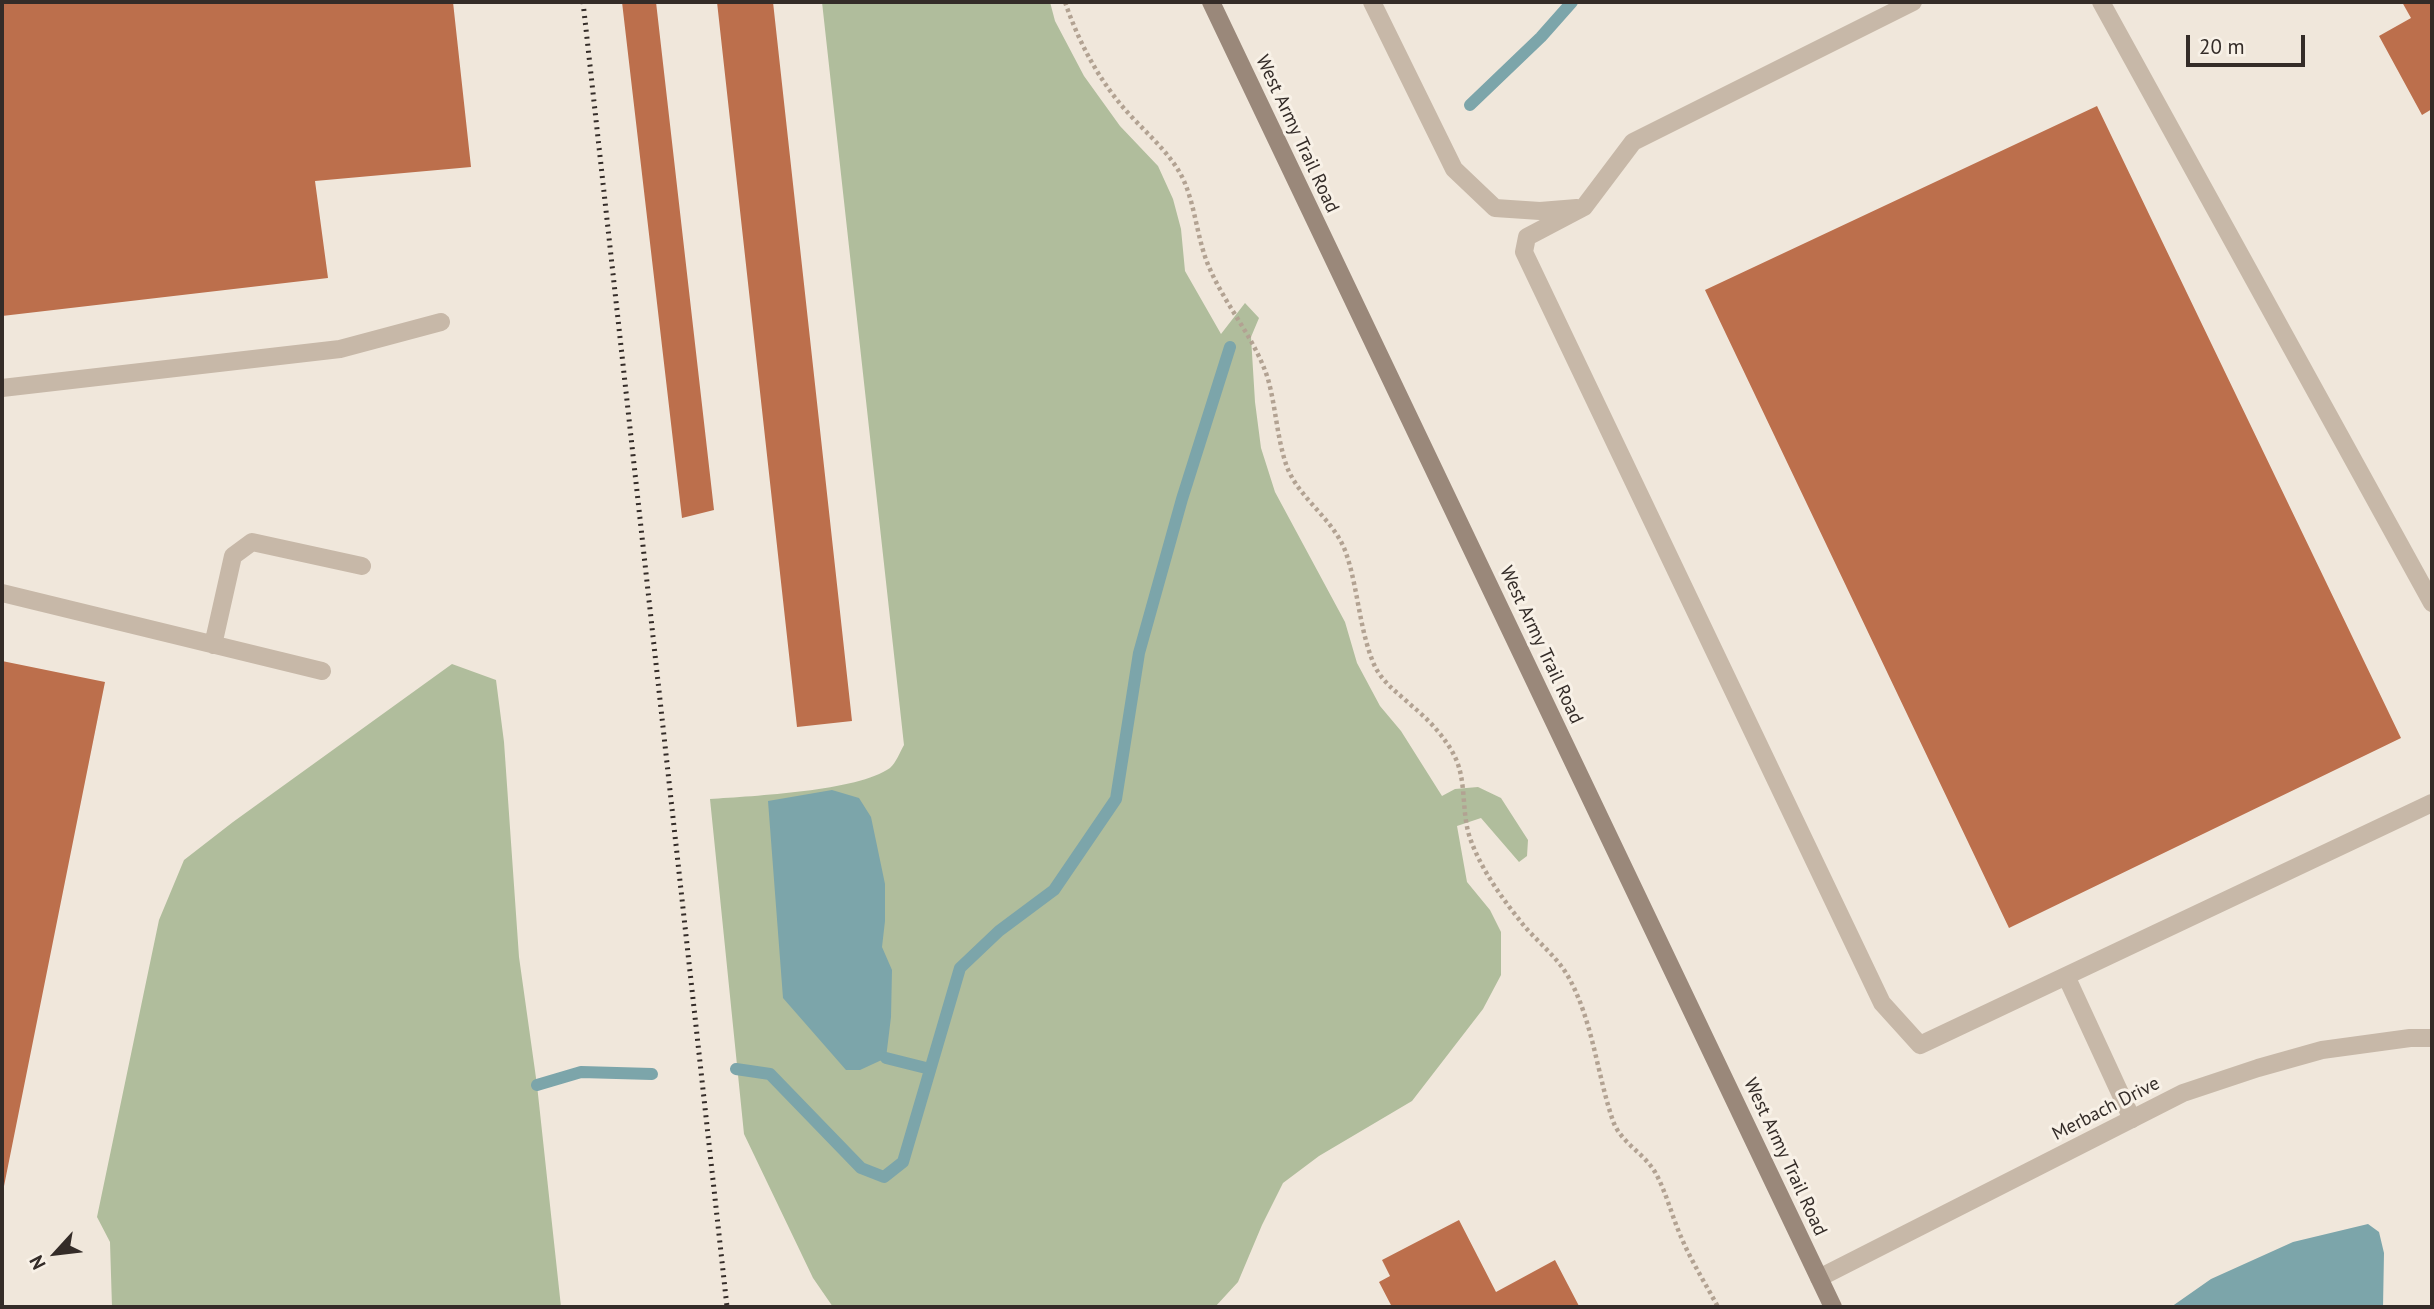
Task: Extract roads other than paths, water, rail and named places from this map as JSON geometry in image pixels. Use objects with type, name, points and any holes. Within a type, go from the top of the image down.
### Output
[{"type":"main road","name":"West Army Trail Road","points":[[1211,2],[1833,1307]]},
{"type":"street","points":[[1372,2],[1454,169],[1462,177],[1495,208],[1540,211],[1584,207]]},
{"type":"street","points":[[1913,2],[1633,142],[1584,207],[1527,237],[1524,253],[1882,1003],[1920,1045],[2067,978],[2432,803]]},
{"type":"street","points":[[2101,2],[2432,603]]},
{"type":"street","points":[[2,388],[340,349],[441,322]]},
{"type":"street","points":[[213,645],[233,556],[252,542],[362,566]]},
{"type":"street","points":[[2,593],[322,671]]},
{"type":"street","points":[[2067,978],[2132,1119]]},
{"type":"street","name":"Merbach Drive","points":[[1819,1278],[2183,1093],[2322,1050],[2410,1038],[2432,1038]]},
{"type":"water","points":[[832,790],[859,798],[871,817],[885,884],[882,947],[892,970],[891,1017],[886,1058],[860,1070],[846,1070],[783,998],[768,801]]},
{"type":"water","points":[[2368,1224],[2379,1232],[2384,1253],[2383,1307],[2171,1307],[2211,1279],[2293,1242]]},
{"type":"waterway","points":[[1470,105],[1541,37],[1572,2]]},
{"type":"waterway","points":[[736,1069],[770,1074],[861,1168],[884,1177],[903,1162],[960,968],[999,931],[1054,890],[1116,799],[1139,653],[1182,499],[1230,347]]},
{"type":"waterway","points":[[886,1058],[930,1069]]},
{"type":"waterway","points":[[537,1085],[581,1072],[652,1074]]},
{"type":"railway","points":[[583,2],[727,1307]]}]
